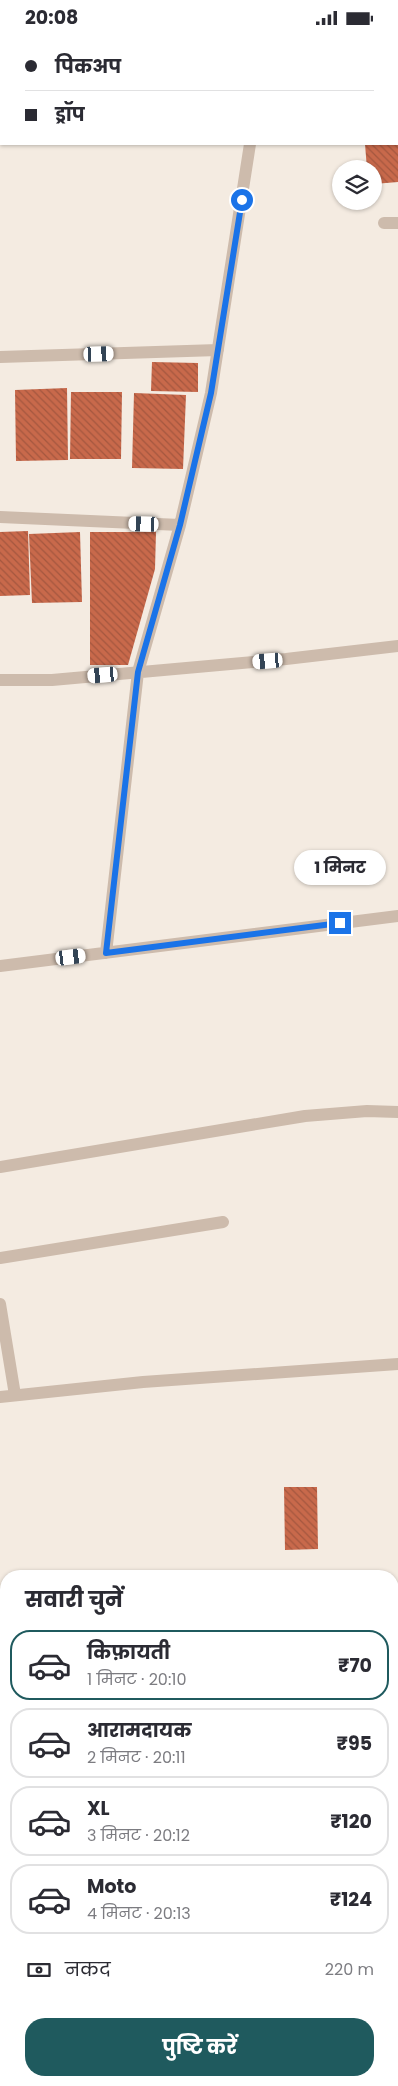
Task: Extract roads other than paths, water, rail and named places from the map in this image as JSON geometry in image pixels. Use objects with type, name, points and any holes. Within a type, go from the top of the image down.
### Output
[{"type":"street","points":[[106,953],[138,672],[180,525],[211,393],[250,145]]},
{"type":"street","points":[[384,223],[398,223]]},
{"type":"street","points":[[0,357],[218,350]]},
{"type":"street","points":[[0,517],[180,525]]},
{"type":"street","points":[[0,680],[52,680],[286,659],[398,646]]},
{"type":"street","points":[[0,966],[398,916]]},
{"type":"street","points":[[0,1167],[305,1117],[367,1111],[398,1112]]},
{"type":"street","points":[[0,1258],[222,1222]]},
{"type":"street","points":[[0,1304],[15,1395]]},
{"type":"street","points":[[0,1397],[144,1381],[398,1364]]}]
